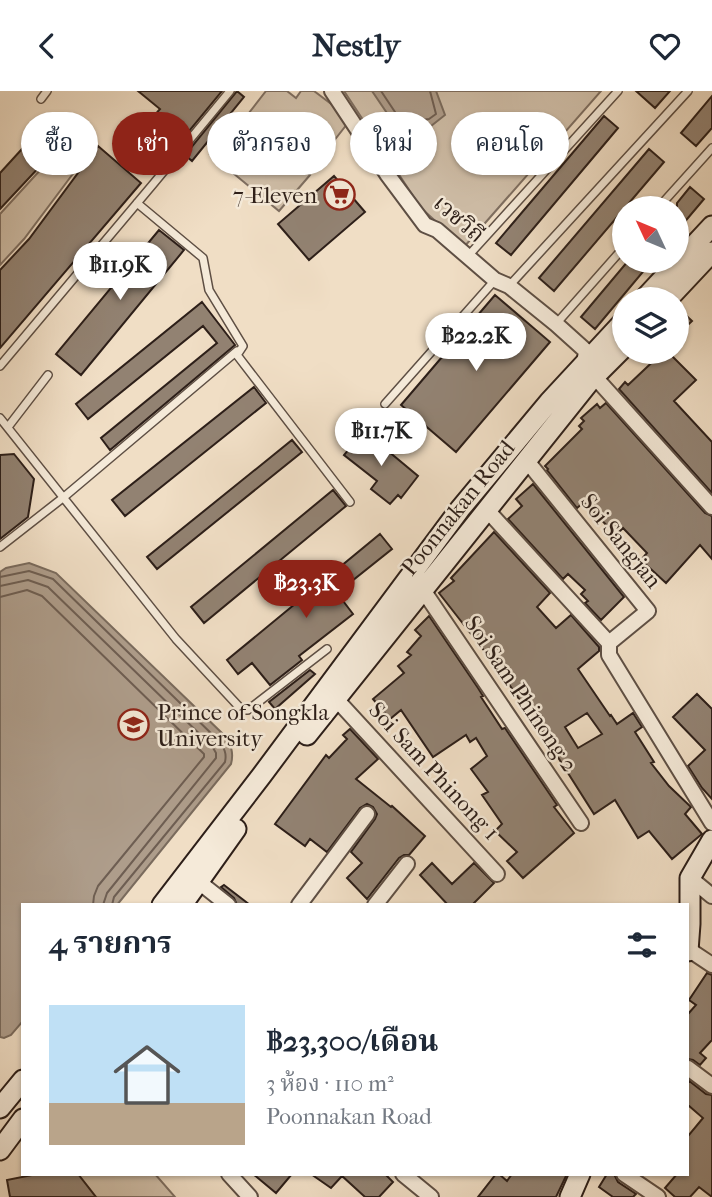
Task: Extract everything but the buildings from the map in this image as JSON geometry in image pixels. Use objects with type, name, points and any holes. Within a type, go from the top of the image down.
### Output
[{"type":"street","name":"เวชวิถี","points":[[332,91],[387,174],[425,225],[437,230],[556,324],[586,351],[589,370]]},
{"type":"street","points":[[655,287],[712,226]]},
{"type":"street","points":[[679,287],[712,252]]},
{"type":"street","name":"Poonnakan Road","points":[[183,903],[265,788],[527,461],[612,338]]},
{"type":"street","name":"Poonnakan Road","points":[[589,370],[598,373],[612,359]]},
{"type":"street","points":[[589,370],[712,507]]},
{"type":"street","name":"Poonnakan Road","points":[[164,903],[460,509],[549,402],[589,370]]},
{"type":"street","name":"Soi Sangjan","points":[[527,461],[649,611],[609,643]]},
{"type":"street","points":[[487,510],[609,643],[609,655],[712,823]]},
{"type":"street","name":"Soi Sam Phinong 2","points":[[423,590],[581,823]]},
{"type":"street","name":"Soi Sam Phinong 1","points":[[336,699],[498,874]]},
{"type":"street","points":[[300,903],[367,814]]},
{"type":"street","points":[[689,936],[690,879],[712,840]]},
{"type":"street","points":[[377,903],[407,864]]},
{"type":"street","points":[[690,879],[712,896]]},
{"type":"street","points":[[199,882],[225,903]]},
{"type":"street","points":[[689,951],[712,965]]},
{"type":"street","points":[[689,1069],[712,1086]]},
{"type":"street","points":[[0,1108],[21,1082]]},
{"type":"street","points":[[0,1150],[21,1122]]},
{"type":"street","points":[[231,1176],[250,1197]]},
{"type":"street","points":[[405,1176],[431,1197]]},
{"type":"street","points":[[570,1197],[579,1176]]},
{"type":"street","points":[[627,1176],[658,1197]]},
{"type":"lane","points":[[41,99],[47,91]]},
{"type":"lane","points":[[0,366],[230,91]]},
{"type":"lane","points":[[468,256],[618,91]]},
{"type":"lane","points":[[385,404],[688,91]]},
{"type":"lane","points":[[670,196],[712,148]]},
{"type":"lane","points":[[137,203],[203,258],[209,291],[243,346]]},
{"type":"lane","points":[[556,324],[612,261]]},
{"type":"lane","points":[[0,547],[243,346]]},
{"type":"lane","points":[[243,346],[237,355],[350,502]]},
{"type":"lane","points":[[8,427],[48,375]]},
{"type":"lane","points":[[0,418],[176,639],[242,710],[248,710],[327,649]]},
{"type":"shaded area","points":[[266,91],[287,91],[296,98],[301,91],[314,91],[350,120],[336,138],[336,112],[250,112]]},
{"type":"shaded area","points":[[344,91],[601,91],[569,127],[569,112],[451,112],[451,175],[527,175],[464,247],[421,208],[399,175],[437,175],[437,112],[358,112]]},
{"type":"shaded area","points":[[36,175],[72,175],[24,239],[0,265],[0,214]]},
{"type":"shaded area","points":[[235,175],[310,175],[279,211]]},
{"type":"shaded area","points":[[67,1176],[157,1176],[175,1197],[83,1197]]},
{"type":"water","points":[[372,91],[436,91],[445,115],[437,121],[437,112],[386,112]]},
{"type":"water","points":[[29,563],[56,573],[225,736],[232,756],[231,764],[119,903],[21,903],[21,1023],[11,1035],[4,1038],[0,1037],[0,572]]},
{"type":"place","name":"7-Eleven","points":[[340,195]]},
{"type":"place","name":"Prince of Songkla University","points":[[134,725]]}]
